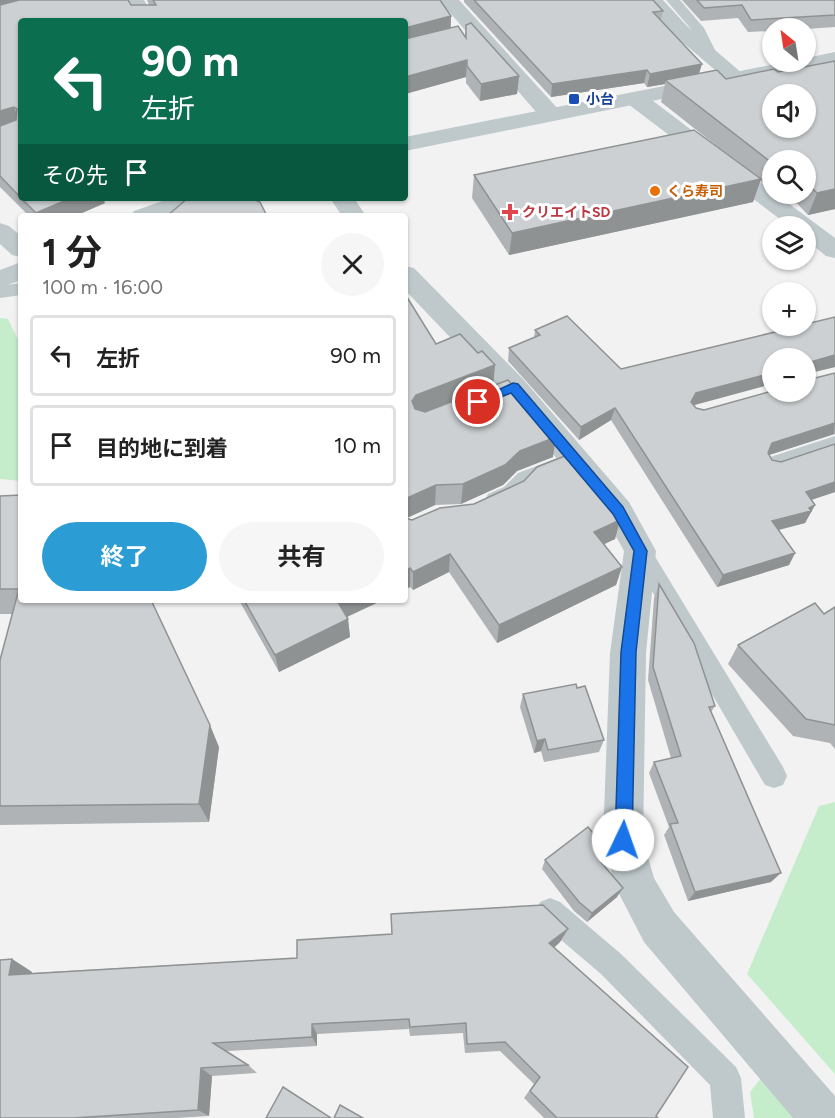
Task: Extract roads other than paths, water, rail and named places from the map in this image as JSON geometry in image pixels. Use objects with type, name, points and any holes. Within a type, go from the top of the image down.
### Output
[{"type":"street","points":[[134,0],[145,18]]},
{"type":"street","points":[[449,0],[471,34],[551,115]]},
{"type":"street","points":[[652,0],[680,30],[736,78]]},
{"type":"street","points":[[408,143],[835,58]]},
{"type":"street","points":[[636,99],[790,216]]},
{"type":"street","points":[[152,213],[186,201]]},
{"type":"street","points":[[0,231],[18,246]]},
{"type":"street","points":[[816,235],[835,250]]},
{"type":"street","points":[[0,280],[18,271]]},
{"type":"street","points":[[408,278],[504,391],[574,459],[618,510],[640,551],[628,652],[623,840],[636,886],[659,927],[824,1118]]},
{"type":"lane","points":[[673,0],[697,28],[711,56]]},
{"type":"lane","points":[[0,292],[18,289]]},
{"type":"lane","points":[[774,464],[835,444]]},
{"type":"lane","points":[[474,510],[512,493],[525,479],[574,459]]},
{"type":"lane","points":[[640,551],[774,776]]},
{"type":"lane","points":[[550,912],[611,964],[725,1078],[729,1118]]},
{"type":"place","name":"小台","points":[[574,99]]},
{"type":"place","name":"くら寿司","points":[[655,191]]},
{"type":"place","name":"クリエイトSD","points":[[510,212]]}]
